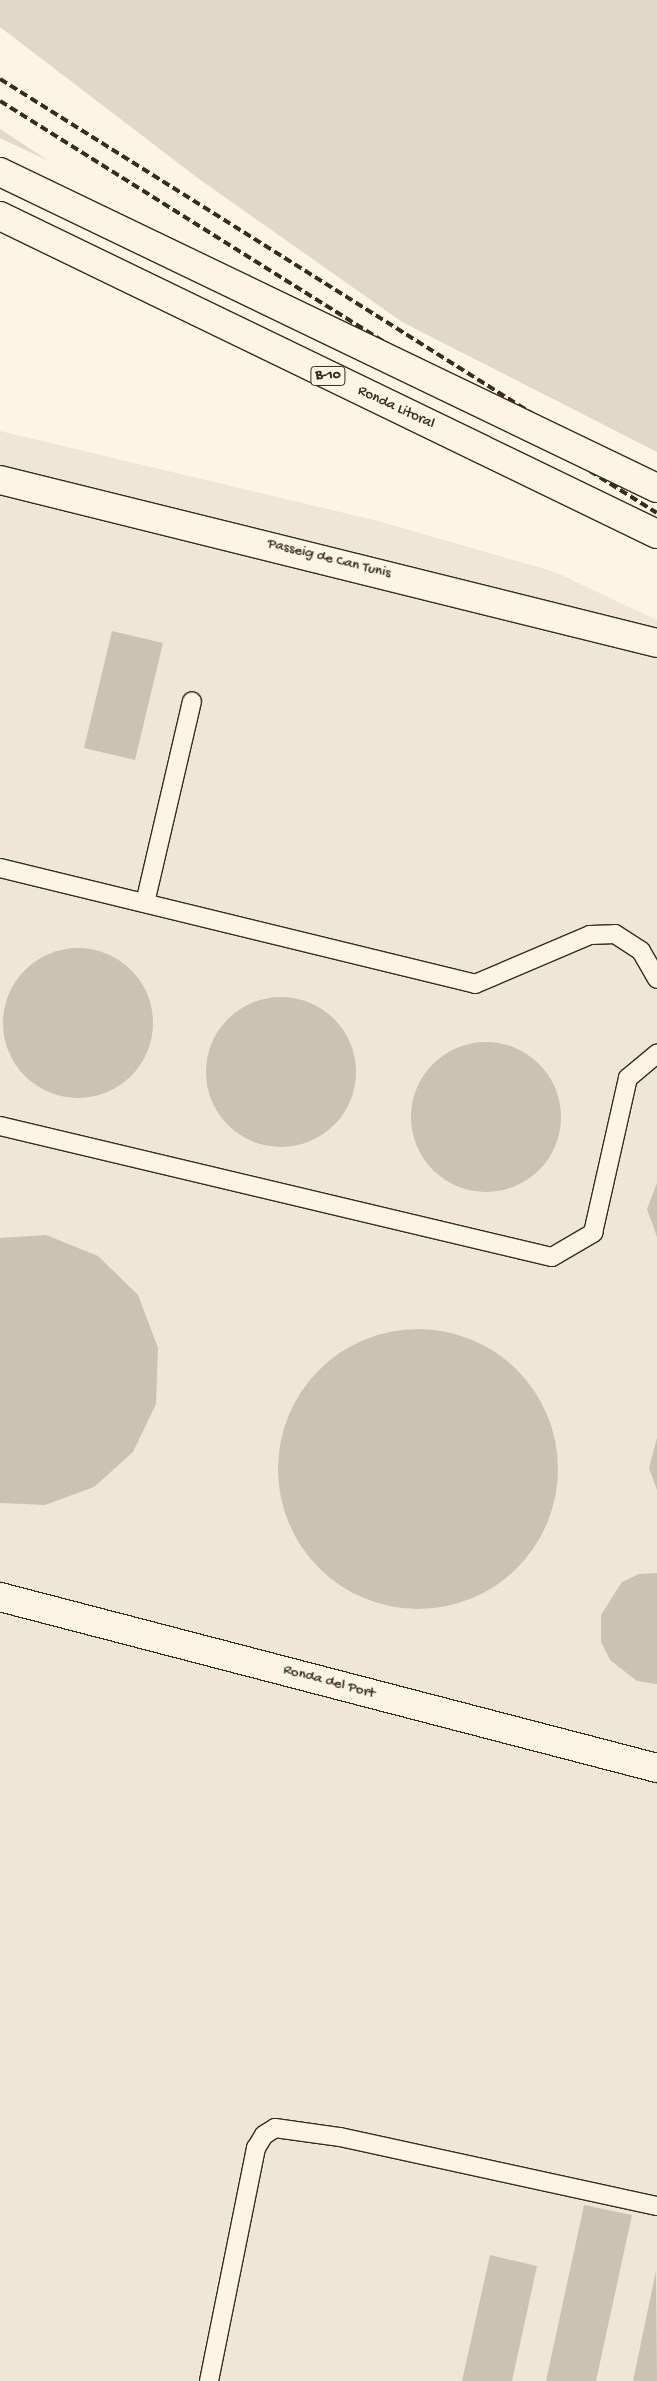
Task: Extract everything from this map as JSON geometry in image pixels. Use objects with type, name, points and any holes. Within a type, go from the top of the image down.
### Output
[{"type":"main road","points":[[0,172],[657,488]]},
{"type":"main road","name":"Ronda Litoral","points":[[0,216],[657,534]]},
{"type":"main road","name":"Passeig de Can Tunis","points":[[0,480],[549,612],[657,643]]},
{"type":"main road","name":"Ronda del Port","points":[[0,1597],[657,1768]]},
{"type":"lane","points":[[144,903],[192,701]]},
{"type":"lane","points":[[0,868],[474,984],[590,935],[615,934],[641,951],[657,979]]},
{"type":"lane","points":[[0,1126],[552,1257],[593,1233],[628,1078],[657,1054]]},
{"type":"lane","points":[[209,2381],[256,2148],[264,2135],[275,2128],[301,2129],[657,2206]]},
{"type":"shaded area","points":[[0,0],[657,0],[657,452],[402,322],[199,179],[0,27]]},
{"type":"shaded area","points":[[0,129],[49,161],[0,138]]},
{"type":"shaded area","points":[[0,431],[378,521],[555,572],[657,620],[657,2381],[0,2381]]},
{"type":"building","points":[[112,631],[163,643],[135,760],[84,748]]},
{"type":"building","points":[[78,948],[107,954],[131,970],[147,994],[153,1023],[147,1052],[131,1076],[107,1092],[78,1098],[49,1092],[25,1076],[9,1052],[3,1023],[9,994],[25,970],[49,954]]},
{"type":"building","points":[[281,997],[296,998],[310,1003],[334,1019],[350,1043],[355,1057],[355,1087],[350,1101],[334,1125],[310,1141],[296,1146],[281,1147],[266,1146],[252,1141],[228,1125],[212,1101],[207,1087],[206,1072],[207,1057],[212,1043],[228,1019],[252,1003],[266,998]]},
{"type":"building","points":[[486,1042],[515,1048],[539,1064],[555,1088],[561,1117],[555,1146],[539,1170],[515,1186],[486,1192],[457,1186],[433,1170],[417,1146],[411,1117],[417,1088],[433,1064],[457,1048]]},
{"type":"building","points":[[657,1183],[657,1237],[647,1209]]},
{"type":"building","points":[[46,1235],[98,1256],[138,1295],[158,1348],[156,1404],[133,1452],[94,1487],[45,1505],[0,1503],[0,1238]]},
{"type":"building","points":[[432,1329],[472,1339],[484,1345],[507,1361],[526,1380],[535,1391],[548,1415],[556,1442],[558,1469],[556,1496],[548,1523],[535,1547],[517,1568],[496,1586],[472,1599],[432,1609],[404,1609],[364,1599],[340,1586],[319,1568],[301,1547],[288,1523],[280,1496],[278,1455],[288,1415],[301,1391],[319,1370],[340,1352],[364,1339],[391,1331]]},
{"type":"building","points":[[657,1438],[657,1490],[649,1468]]},
{"type":"building","points":[[657,1573],[656,1684],[637,1681],[610,1660],[601,1642],[601,1615],[622,1582],[639,1574]]},
{"type":"building","points":[[584,2205],[632,2215],[596,2381],[546,2381]]},
{"type":"building","points":[[490,2255],[537,2266],[512,2381],[462,2381]]},
{"type":"building","points":[[656,2271],[657,2381],[633,2381]]},
{"type":"railway","points":[[0,79],[657,492]]},
{"type":"railway","points":[[0,101],[657,513]]}]
